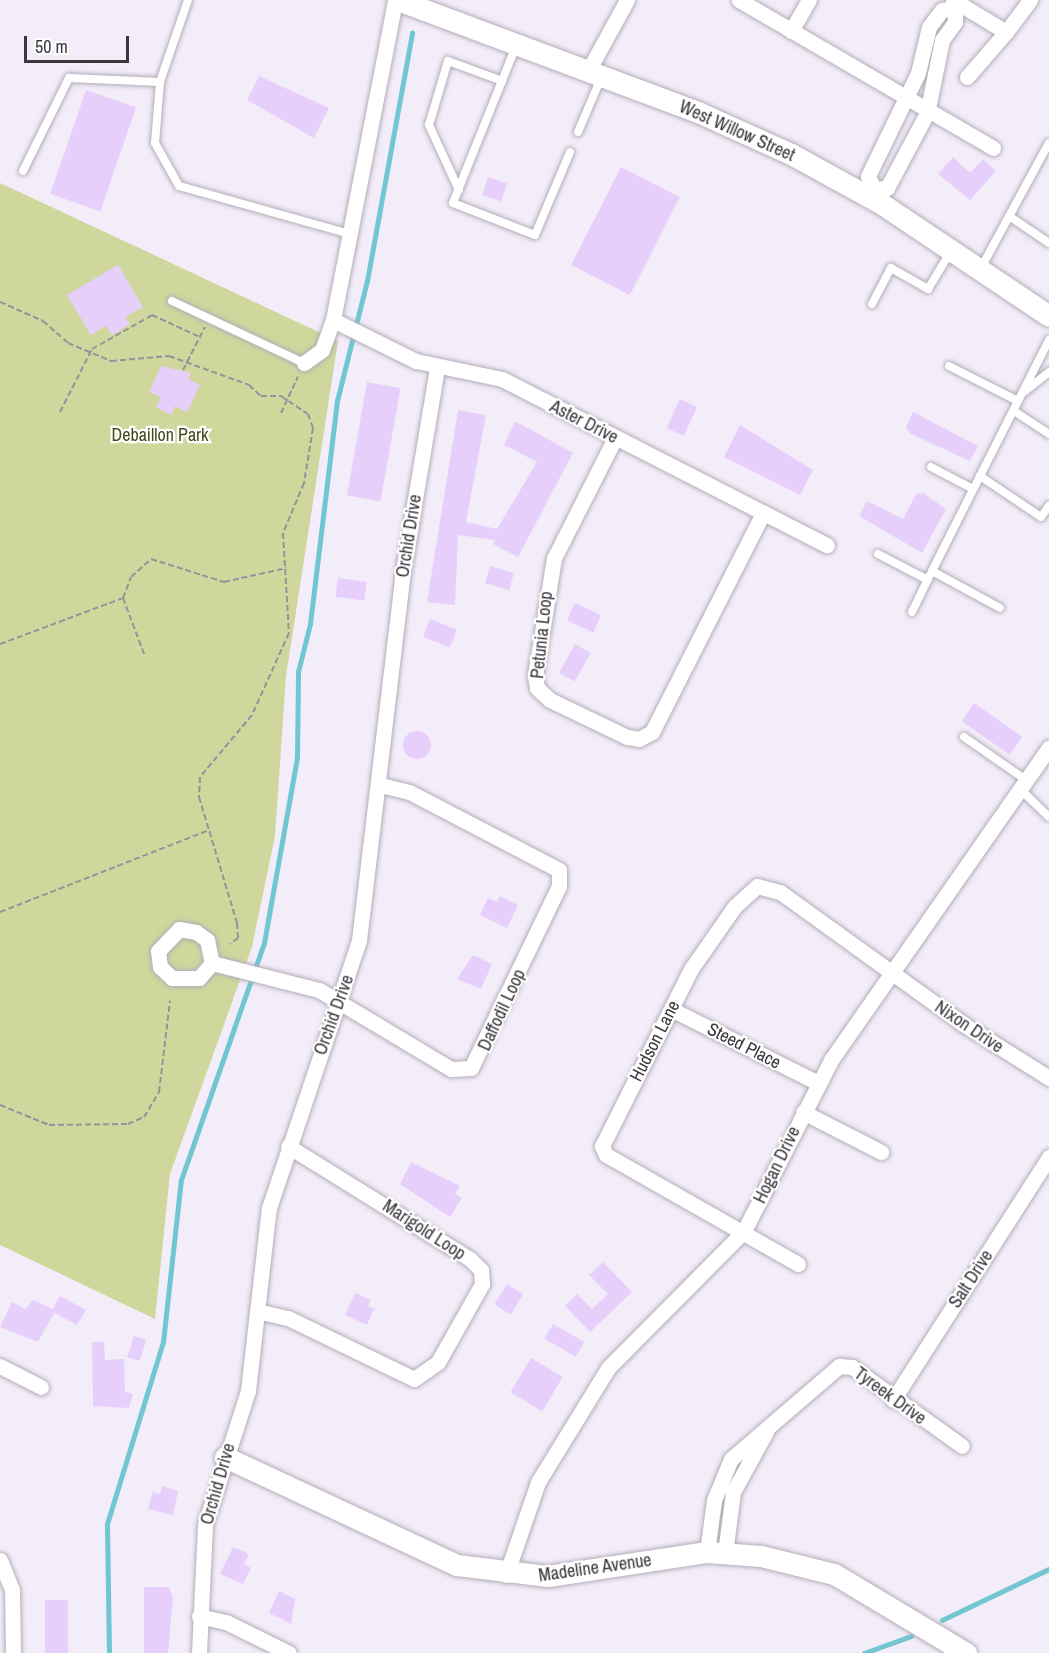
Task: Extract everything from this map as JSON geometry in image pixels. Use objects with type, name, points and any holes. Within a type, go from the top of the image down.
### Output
[{"type":"street","name":"West Willow Street","points":[[397,0],[747,133],[872,193],[1049,316]]},
{"type":"street","points":[[304,363],[322,350],[333,320],[397,0]]},
{"type":"street","points":[[595,74],[627,0]]},
{"type":"street","points":[[739,0],[927,113],[993,148]]},
{"type":"street","points":[[791,32],[809,0]]},
{"type":"street","points":[[967,77],[1030,0]]},
{"type":"street","points":[[956,4],[1006,32]]},
{"type":"street","points":[[956,4],[955,22],[942,40],[927,113],[887,188],[872,193],[868,176],[884,138],[918,73],[930,27],[942,10],[956,4]]},
{"type":"street","points":[[884,138],[903,130],[913,140]]},
{"type":"street","name":"Aster Drive","points":[[333,320],[437,367],[502,379],[826,545]]},
{"type":"street","name":"Orchid Drive","points":[[199,1653],[205,1524],[248,1390],[269,1208],[359,940],[381,785],[402,578],[437,367]]},
{"type":"street","name":"Petunia Loop","points":[[615,438],[554,558],[536,675],[537,688],[550,700],[627,737],[639,739],[652,732],[763,513]]},
{"type":"street","name":"Hogan Drive","points":[[506,1575],[538,1482],[608,1368],[744,1231],[818,1083],[891,973],[1049,748]]},
{"type":"street","name":"Daffodil Loop","points":[[212,963],[339,1000],[451,1069],[465,1072],[482,1054],[560,879],[547,860],[409,792],[381,785]]},
{"type":"street","name":"Hudson Lane","points":[[798,1264],[744,1231],[606,1155],[603,1146],[671,1009],[735,906],[757,886],[780,892],[891,973]]},
{"type":"street","name":"Nixon Drive","points":[[891,973],[1049,1078]]},
{"type":"street","name":"Steed Place","points":[[671,1009],[818,1083]]},
{"type":"street","points":[[803,1112],[881,1152]]},
{"type":"street","name":"Marigold Loop","points":[[257,1311],[288,1318],[414,1379],[438,1362],[482,1284],[481,1270],[470,1259],[288,1146]]},
{"type":"street","name":"Salt Drive","points":[[893,1401],[1049,1157]]},
{"type":"street","name":"Tyreek Drive","points":[[716,1552],[711,1514],[723,1474],[747,1442],[766,1432],[842,1365],[962,1446]]},
{"type":"street","points":[[0,1366],[42,1387]]},
{"type":"street","name":"Madeline Avenue","points":[[225,1457],[441,1560],[506,1575],[573,1574],[716,1552],[790,1561],[834,1574],[966,1653]]},
{"type":"street","points":[[0,1560],[12,1590],[13,1653]]},
{"type":"street","points":[[199,1616],[226,1622],[289,1653]]},
{"type":"lane","points":[[188,0],[160,82],[155,143],[179,186],[350,234]]},
{"type":"lane","points":[[516,44],[453,203],[535,235],[570,152]]},
{"type":"lane","points":[[459,189],[429,125],[448,61],[502,81]]},
{"type":"lane","points":[[578,132],[595,74]]},
{"type":"lane","points":[[23,171],[69,78],[160,82]]},
{"type":"lane","points":[[981,269],[1049,143]]},
{"type":"lane","points":[[1009,216],[1049,243]]},
{"type":"lane","points":[[872,304],[891,268],[928,288],[952,250]]},
{"type":"lane","points":[[172,301],[304,363]]},
{"type":"lane","points":[[912,612],[1049,340]]},
{"type":"lane","points":[[949,366],[1020,398]]},
{"type":"lane","points":[[1020,398],[1049,372]]},
{"type":"lane","points":[[1014,411],[1049,435]]},
{"type":"lane","points":[[931,467],[973,489]]},
{"type":"lane","points":[[980,476],[1041,517],[1049,506]]},
{"type":"lane","points":[[878,554],[928,580]]},
{"type":"lane","points":[[932,572],[1000,608]]},
{"type":"lane","points":[[964,737],[1023,785],[1049,817]]},
{"type":"path","points":[[0,302],[111,361],[163,356],[249,385],[261,396],[287,399],[308,414],[313,428],[304,483],[286,520],[286,568],[290,618],[279,663],[252,715],[200,777],[209,830],[237,923],[238,938],[230,944]]},
{"type":"path","points":[[60,412],[91,351],[152,315],[200,337]]},
{"type":"path","points":[[183,370],[209,318]]},
{"type":"path","points":[[281,413],[304,363]]},
{"type":"path","points":[[144,654],[123,598],[131,578],[151,559],[224,582],[286,568]]},
{"type":"path","points":[[0,644],[123,598]]},
{"type":"path","points":[[0,912],[209,830]]},
{"type":"path","points":[[0,1105],[49,1125],[128,1124],[144,1117],[159,1092],[170,1001]]},
{"type":"green space","name":"Debaillon Park","points":[[0,183],[338,341],[286,676],[275,836],[252,947],[170,1174],[155,1319],[0,1245]]},
{"type":"building","points":[[259,76],[329,108],[314,138],[247,100]]},
{"type":"building","points":[[86,90],[136,107],[100,211],[50,194]]},
{"type":"building","points":[[953,157],[970,173],[983,159],[996,171],[970,200],[938,174]]},
{"type":"building","points":[[621,167],[680,197],[630,295],[571,265]]},
{"type":"building","points":[[488,177],[507,183],[501,201],[482,195]]},
{"type":"building","points":[[118,265],[143,307],[125,317],[130,324],[112,335],[106,326],[91,335],[67,295]]},
{"type":"building","points":[[161,366],[191,373],[188,379],[200,385],[187,412],[175,406],[171,415],[156,407],[161,397],[149,392]]},
{"type":"building","points":[[367,382],[400,388],[381,501],[347,495]]},
{"type":"building","points":[[680,399],[697,407],[684,436],[666,428]]},
{"type":"building","points":[[458,410],[486,415],[466,522],[497,529],[537,462],[504,445],[515,421],[573,453],[518,557],[493,544],[495,540],[458,535],[455,605],[427,602]]},
{"type":"building","points":[[913,412],[978,446],[970,461],[909,433],[906,427]]},
{"type":"building","points":[[740,425],[813,470],[800,495],[724,457]]},
{"type":"building","points":[[923,493],[946,509],[922,553],[859,516],[867,501],[903,519],[916,494]]},
{"type":"building","points":[[490,566],[514,573],[509,590],[485,583]]},
{"type":"building","points":[[338,578],[367,582],[364,601],[335,597]]},
{"type":"building","points":[[575,603],[601,615],[593,632],[567,620]]},
{"type":"building","points":[[430,619],[457,630],[450,647],[423,637]]},
{"type":"building","points":[[575,644],[591,653],[575,682],[559,673]]},
{"type":"building","points":[[974,703],[1022,737],[1010,755],[961,721]]},
{"type":"building","points":[[417,731],[427,735],[431,745],[427,755],[417,759],[407,755],[403,745],[407,735]]},
{"type":"building","points":[[500,896],[518,905],[507,928],[480,915],[488,898],[497,902]]},
{"type":"building","points":[[473,955],[492,964],[481,989],[457,979]]},
{"type":"building","points":[[411,1162],[460,1186],[455,1194],[462,1198],[450,1217],[400,1184]]},
{"type":"building","points":[[603,1262],[632,1292],[590,1332],[565,1306],[577,1294],[592,1309],[608,1294],[589,1275]]},
{"type":"building","points":[[507,1284],[523,1294],[510,1314],[494,1304]]},
{"type":"building","points":[[355,1293],[371,1300],[368,1306],[374,1309],[367,1325],[345,1315]]},
{"type":"building","points":[[60,1296],[86,1310],[77,1325],[54,1313],[38,1342],[0,1327],[12,1302],[26,1309],[32,1300],[53,1309]]},
{"type":"building","points":[[553,1324],[584,1342],[576,1357],[544,1339]]},
{"type":"building","points":[[134,1336],[146,1340],[140,1361],[127,1357]]},
{"type":"building","points":[[92,1342],[104,1342],[105,1360],[124,1359],[125,1392],[133,1394],[129,1408],[93,1406]]},
{"type":"building","points":[[531,1358],[563,1377],[542,1411],[510,1392]]},
{"type":"building","points":[[162,1486],[178,1491],[173,1515],[148,1509],[153,1492],[160,1494]]},
{"type":"building","points":[[233,1547],[249,1554],[244,1564],[251,1568],[243,1584],[220,1574]]},
{"type":"building","points":[[144,1587],[169,1587],[173,1598],[168,1653],[144,1653]]},
{"type":"building","points":[[279,1591],[295,1599],[291,1624],[269,1613]]},
{"type":"building","points":[[45,1600],[68,1600],[68,1653],[45,1653]]},
{"type":"waterway","points":[[109,1653],[107,1524],[163,1342],[181,1180],[264,943],[297,757],[298,672],[310,624],[337,401],[367,281],[412,33]]},
{"type":"waterway","points":[[942,1620],[1049,1569]]},
{"type":"waterway","points":[[864,1653],[911,1636]]}]
